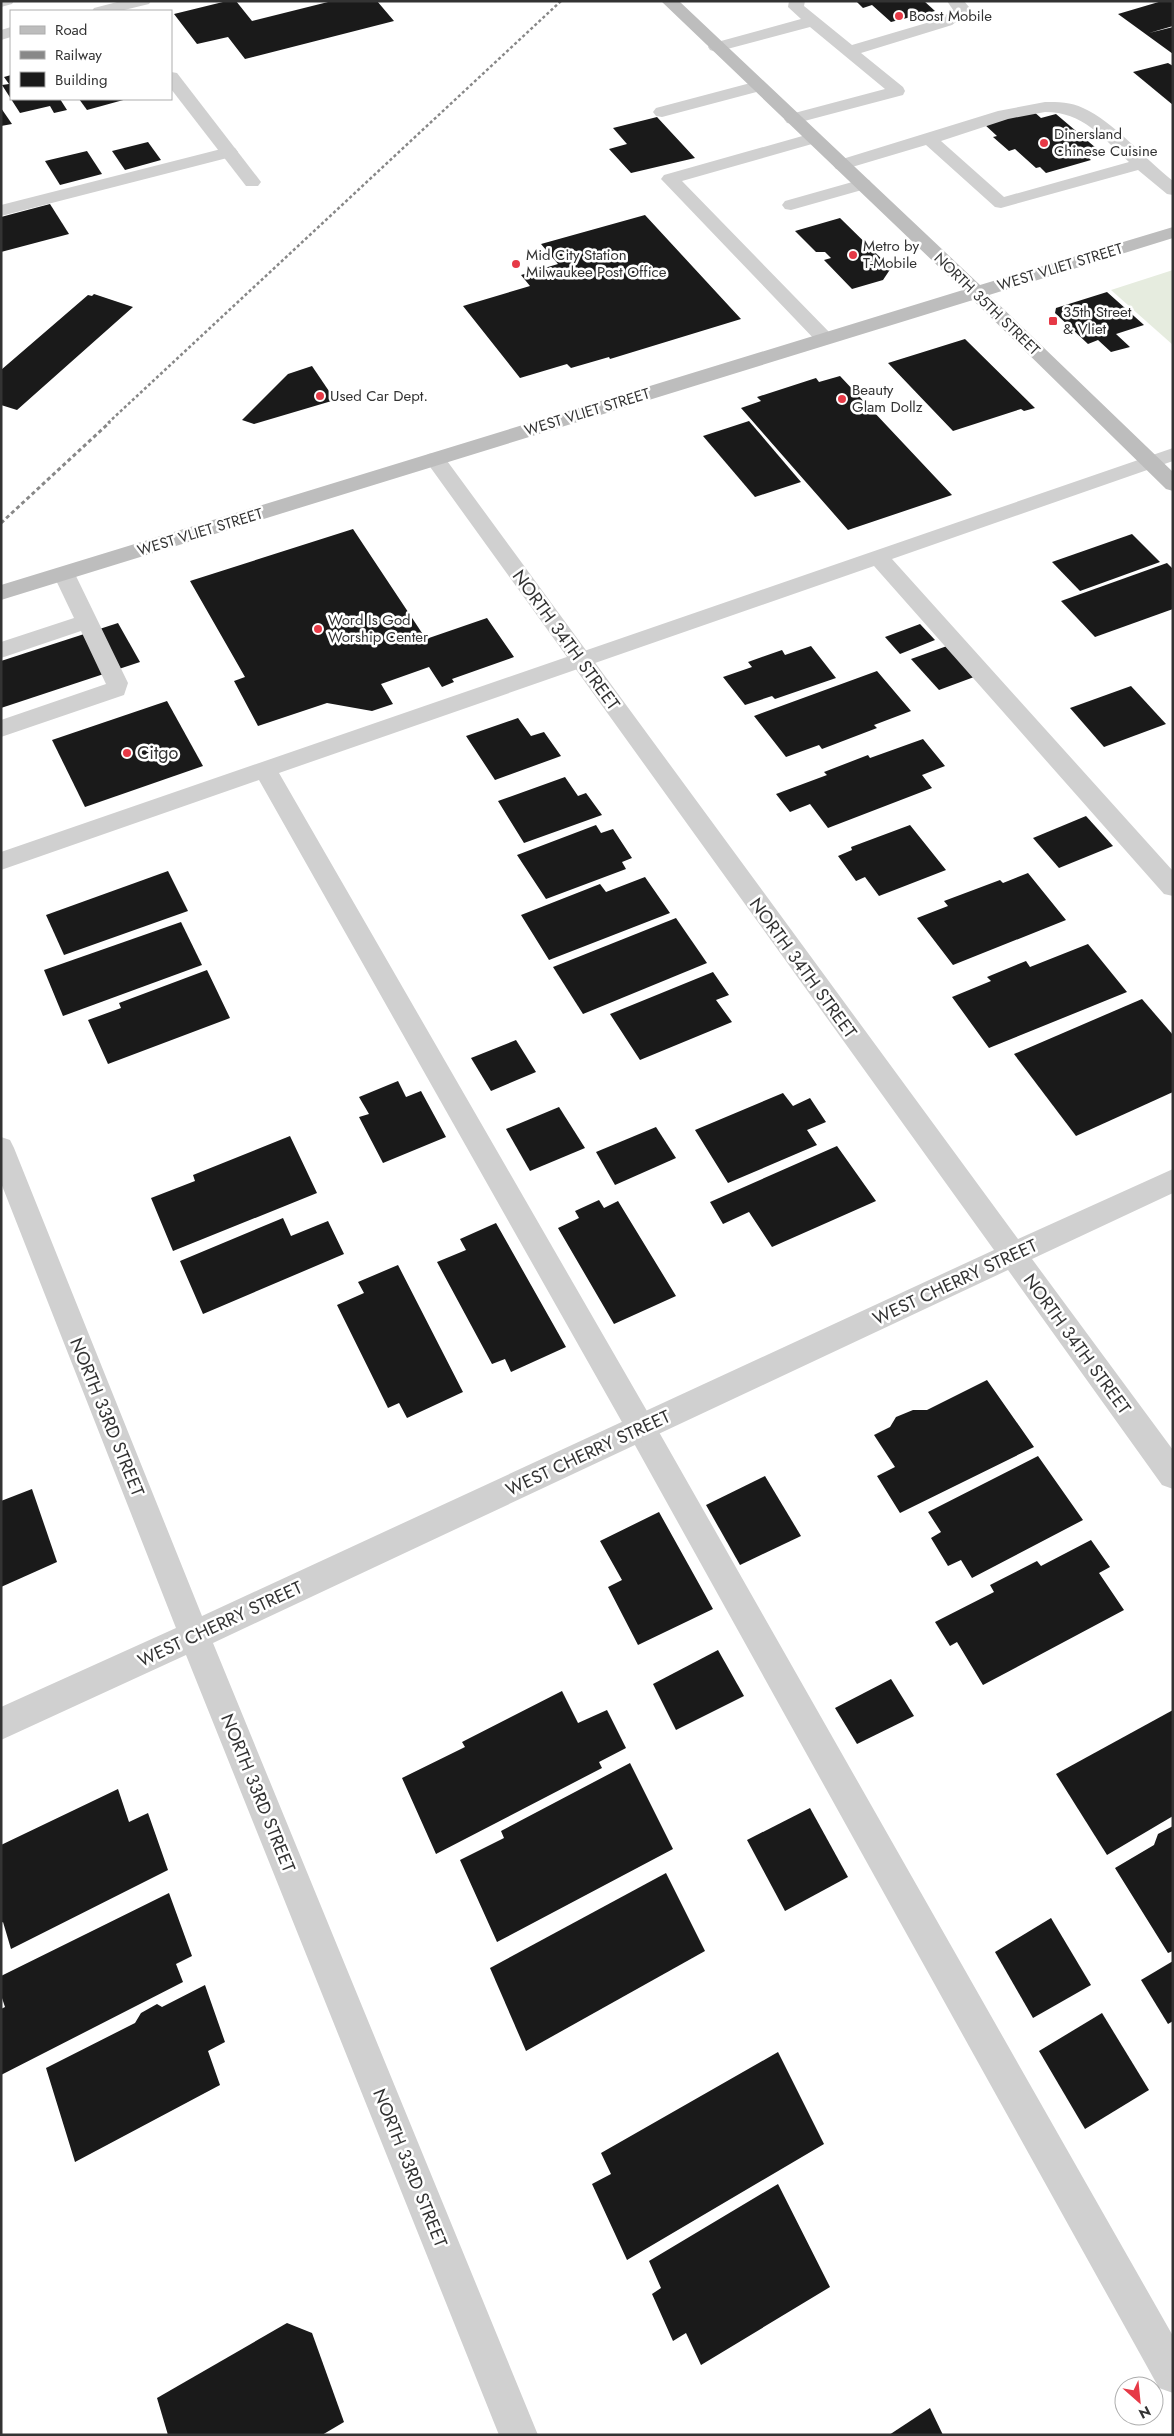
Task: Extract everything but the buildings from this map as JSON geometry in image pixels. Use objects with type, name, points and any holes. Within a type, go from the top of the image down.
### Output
[{"type":"street","points":[[1,2],[6,1]]},
{"type":"street","points":[[104,10],[143,1]]},
{"type":"street","name":"NORTH 35TH STREET","points":[[669,1],[863,184],[1173,484]]},
{"type":"street","points":[[793,119],[897,91],[796,7],[797,1]]},
{"type":"street","points":[[849,51],[946,22],[961,12],[961,7],[954,1]]},
{"type":"street","points":[[716,47],[813,21]]},
{"type":"street","points":[[172,78],[252,182]]},
{"type":"street","points":[[662,112],[758,86]]},
{"type":"street","points":[[842,165],[1028,109],[1057,106],[1075,110],[1087,118],[1173,190]]},
{"type":"street","points":[[813,138],[670,179],[825,339]]},
{"type":"street","points":[[929,139],[1001,203],[1141,164]]},
{"type":"street","points":[[1,211],[229,152]]},
{"type":"street","points":[[791,205],[863,184]]},
{"type":"street","name":"WEST VLIET STREET","points":[[1,593],[1173,232]]},
{"type":"street","points":[[1,861],[582,661],[1173,454]]},
{"type":"street","name":"NORTH 34TH STREET","points":[[435,459],[1012,1256],[1173,1475]]},
{"type":"street","points":[[878,557],[1173,887]]},
{"type":"street","points":[[1,729],[116,688],[117,683],[64,574]]},
{"type":"street","points":[[1,650],[88,621]]},
{"type":"street","points":[[265,770],[641,1428],[1173,2374]]},
{"type":"street","name":"NORTH 33RD STREET","points":[[1,1148],[194,1636],[519,2435]]},
{"type":"street","name":"WEST CHERRY STREET","points":[[1,1724],[1173,1180]]},
{"type":"shaded area","points":[[1173,270],[1173,345],[1111,290]]},
{"type":"railway","points":[[108,423],[561,1]]},
{"type":"railway","points":[[1,523],[110,422]]},
{"type":"place","name":"Boost Mobile","points":[[899,16]]},
{"type":"place","name":"Dinersland Chinese Cuisine","points":[[1044,143]]},
{"type":"place","name":"Metro by T-Mobile","points":[[853,255]]},
{"type":"place","name":"Mid City Station Milwaukee Post Office","points":[[516,264]]},
{"type":"place","name":"35th Street & Vliet","points":[[1053,321]]},
{"type":"place","name":"Used Car Dept.","points":[[320,396]]},
{"type":"place","name":"Beauty Glam Dollz","points":[[842,399]]},
{"type":"place","name":"Word Is God Worship Center","points":[[318,629]]},
{"type":"place","name":"Citgo","points":[[127,753]]}]
